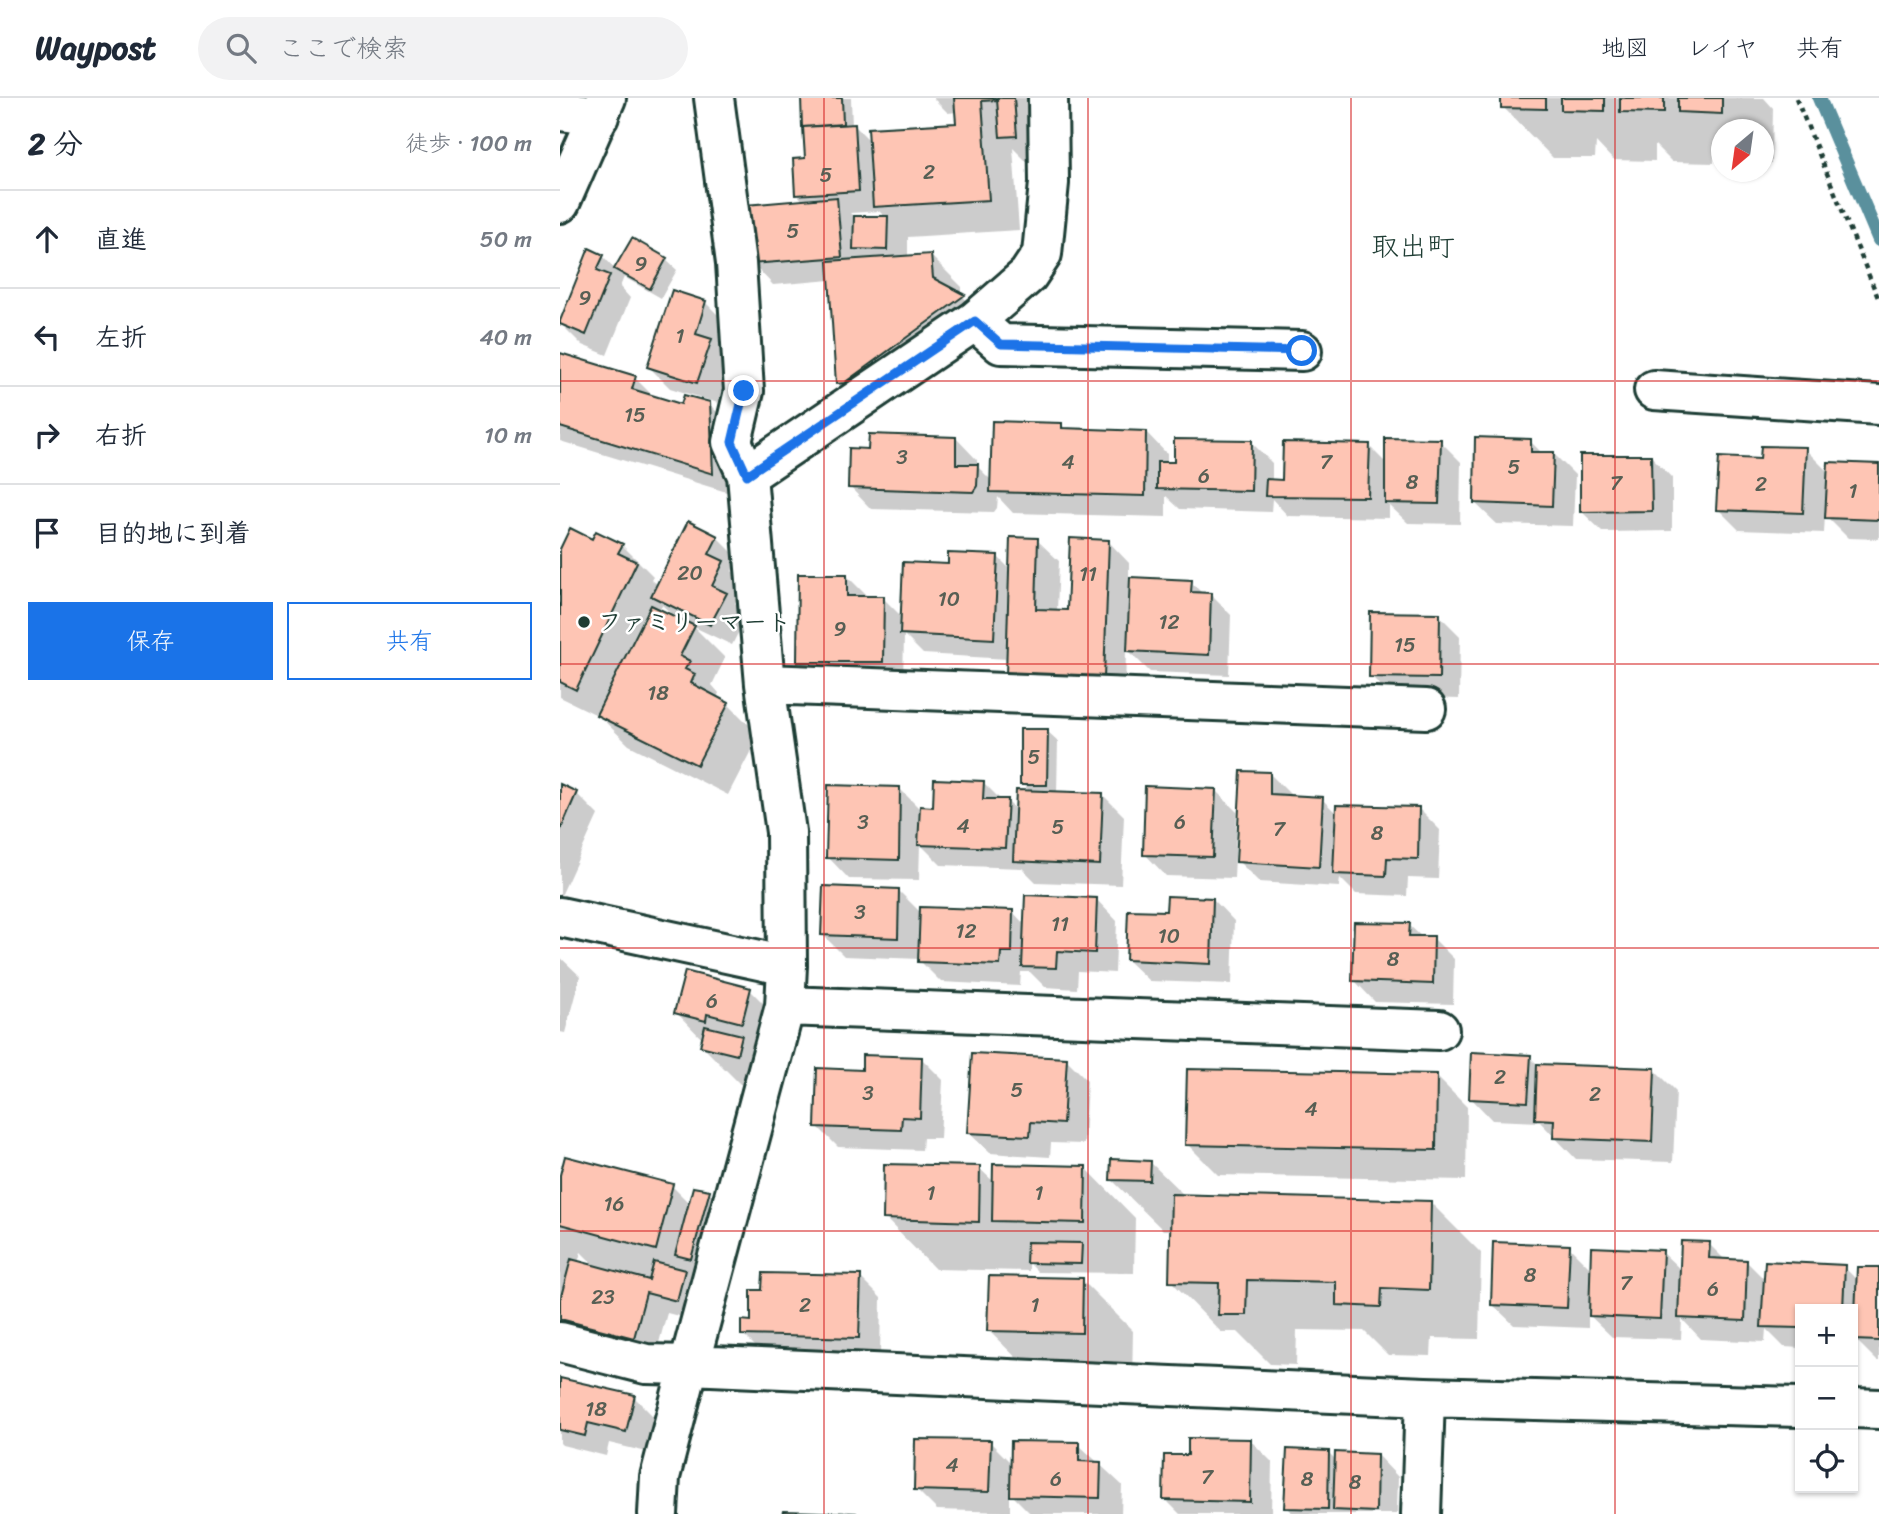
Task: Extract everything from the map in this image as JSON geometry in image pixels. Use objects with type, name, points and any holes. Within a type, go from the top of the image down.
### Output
[{"type":"street","points":[[658,1514],[660,1476],[785,1006],[788,966],[786,832],[765,684],[747,475],[732,442],[744,391],[736,263],[714,98]]},
{"type":"street","points":[[747,475],[975,321],[1028,275],[1042,254],[1049,183],[1048,98]]},
{"type":"street","points":[[560,111],[602,107],[560,203]]},
{"type":"street","points":[[975,321],[1001,344],[1302,351]]},
{"type":"street","points":[[1654,390],[1879,405]]},
{"type":"street","points":[[765,684],[1426,709]]},
{"type":"street","points":[[560,917],[788,966]]},
{"type":"street","points":[[785,1006],[1439,1030]]},
{"type":"street","points":[[560,1342],[646,1364],[1425,1397],[1795,1407]]},
{"type":"street","points":[[1421,1514],[1425,1397]]},
{"type":"street","points":[[1858,1408],[1879,1409]]},
{"type":"path","points":[[1796,98],[1879,300]]},
{"type":"building","points":[[801,98],[842,98],[843,124],[802,127]]},
{"type":"building","points":[[954,98],[1014,98],[1017,136],[1000,137],[997,100],[982,101],[989,200],[873,207],[868,128],[956,123]]},
{"type":"building","points":[[1501,98],[1546,98],[1546,109],[1501,108]]},
{"type":"building","points":[[1561,98],[1605,98],[1605,111],[1561,110]]},
{"type":"building","points":[[1620,98],[1664,98],[1664,113],[1620,112]]},
{"type":"building","points":[[1678,98],[1722,98],[1722,114],[1678,112]]},
{"type":"building","points":[[855,124],[859,191],[795,195],[793,159],[805,158],[803,127]]},
{"type":"building","points":[[837,197],[842,257],[750,264],[745,205]]},
{"type":"building","points":[[854,216],[888,216],[887,250],[853,249]]},
{"type":"building","points":[[632,238],[667,258],[650,289],[614,269]]},
{"type":"building","points":[[589,248],[604,255],[597,270],[610,275],[586,335],[560,324],[560,321]]},
{"type":"building","points":[[931,254],[933,278],[965,295],[844,383],[836,384],[828,261]]},
{"type":"building","points":[[672,290],[706,301],[696,334],[712,339],[697,383],[647,367]]},
{"type":"building","points":[[560,353],[636,376],[632,389],[681,404],[684,395],[710,402],[713,474],[560,427]]},
{"type":"building","points":[[992,421],[1062,423],[1062,428],[1146,431],[1145,496],[990,492]]},
{"type":"building","points":[[869,434],[956,437],[956,464],[978,464],[977,486],[973,492],[848,488],[849,448],[868,449]]},
{"type":"building","points":[[1475,437],[1531,439],[1531,452],[1554,452],[1552,506],[1474,503]]},
{"type":"building","points":[[1385,438],[1441,439],[1439,504],[1385,503]]},
{"type":"building","points":[[1174,439],[1252,440],[1251,491],[1157,489],[1157,462],[1174,462]]},
{"type":"building","points":[[1283,442],[1370,444],[1368,497],[1265,496],[1266,479],[1282,480]]},
{"type":"building","points":[[1761,446],[1806,447],[1803,513],[1716,510],[1719,457],[1760,459]]},
{"type":"building","points":[[1580,455],[1651,455],[1652,511],[1580,512]]},
{"type":"building","points":[[1828,462],[1879,464],[1879,520],[1825,518]]},
{"type":"building","points":[[688,521],[718,536],[709,554],[724,561],[712,586],[727,593],[710,625],[651,596]]},
{"type":"building","name":"ファミリーマート","points":[[570,528],[592,539],[596,531],[623,544],[618,553],[637,562],[576,690],[560,682],[560,549]]},
{"type":"building","points":[[1010,537],[1038,538],[1036,609],[1067,610],[1070,538],[1109,540],[1104,678],[1006,675]]},
{"type":"building","points":[[948,553],[998,555],[994,639],[900,634],[903,562],[948,564]]},
{"type":"building","points":[[798,574],[847,574],[847,596],[884,596],[883,662],[797,662]]},
{"type":"building","points":[[1130,577],[1192,580],[1191,592],[1211,593],[1209,655],[1127,651]]},
{"type":"building","points":[[651,605],[695,626],[680,656],[690,661],[685,669],[695,674],[691,683],[729,703],[697,765],[596,715]]},
{"type":"building","points":[[1370,612],[1440,613],[1439,678],[1369,677]]},
{"type":"building","points":[[1020,729],[1048,729],[1047,785],[1020,785]]},
{"type":"building","points":[[1241,771],[1270,772],[1270,794],[1323,797],[1319,867],[1236,862]]},
{"type":"building","points":[[934,779],[984,781],[983,799],[1008,799],[1005,848],[918,845],[920,806],[933,807]]},
{"type":"building","points":[[560,784],[577,792],[560,831]]},
{"type":"building","points":[[828,785],[900,787],[899,860],[826,858]]},
{"type":"building","points":[[1145,786],[1216,789],[1213,857],[1143,855]]},
{"type":"building","points":[[1016,790],[1103,793],[1100,865],[1013,861]]},
{"type":"building","points":[[1336,805],[1419,807],[1418,859],[1387,858],[1386,876],[1333,874]]},
{"type":"building","points":[[823,886],[899,889],[898,938],[821,935]]},
{"type":"building","points":[[1025,895],[1097,898],[1095,953],[1057,951],[1056,968],[1022,967]]},
{"type":"building","points":[[1167,896],[1213,898],[1211,964],[1126,960],[1128,910],[1166,911]]},
{"type":"building","points":[[920,907],[1013,910],[1012,952],[1001,952],[1000,965],[918,962]]},
{"type":"building","points":[[1354,922],[1410,923],[1409,936],[1434,936],[1433,984],[1352,981]]},
{"type":"building","points":[[685,971],[751,988],[742,1023],[707,1014],[706,1021],[674,1013]]},
{"type":"building","points":[[705,1026],[742,1035],[737,1055],[700,1046]]},
{"type":"building","points":[[1471,1052],[1531,1055],[1528,1102],[1469,1099]]},
{"type":"building","points":[[972,1053],[1067,1058],[1063,1124],[1031,1122],[1030,1136],[967,1133]]},
{"type":"building","points":[[862,1055],[922,1057],[920,1118],[902,1117],[901,1130],[815,1127],[817,1068],[862,1070]]},
{"type":"building","points":[[1537,1064],[1655,1068],[1652,1142],[1553,1138],[1554,1120],[1535,1119]]},
{"type":"building","points":[[1187,1069],[1437,1074],[1436,1150],[1185,1145]]},
{"type":"building","points":[[565,1156],[673,1184],[656,1250],[560,1224],[560,1175]]},
{"type":"building","points":[[1111,1159],[1151,1161],[1150,1181],[1110,1180]]},
{"type":"building","points":[[884,1164],[980,1166],[979,1222],[883,1219]]},
{"type":"building","points":[[993,1164],[1086,1166],[1085,1223],[992,1221]]},
{"type":"building","points":[[693,1187],[710,1190],[691,1259],[675,1255]]},
{"type":"building","points":[[1171,1194],[1431,1201],[1429,1290],[1382,1288],[1381,1307],[1336,1305],[1336,1282],[1247,1280],[1246,1315],[1218,1315],[1219,1283],[1169,1282]]},
{"type":"building","points":[[1681,1241],[1710,1242],[1709,1258],[1747,1260],[1745,1321],[1678,1318]]},
{"type":"building","points":[[1027,1242],[1082,1243],[1081,1264],[1026,1263]]},
{"type":"building","points":[[1493,1242],[1570,1245],[1567,1308],[1491,1305]]},
{"type":"building","points":[[1591,1247],[1663,1250],[1660,1319],[1589,1316]]},
{"type":"building","points":[[571,1259],[649,1280],[654,1262],[685,1270],[677,1301],[646,1293],[634,1338],[560,1319],[560,1300]]},
{"type":"building","points":[[1765,1261],[1845,1265],[1843,1304],[1795,1304],[1795,1328],[1761,1327]]},
{"type":"building","points":[[1857,1267],[1879,1267],[1879,1341],[1858,1340],[1858,1304],[1855,1304]]},
{"type":"building","points":[[763,1273],[861,1275],[859,1338],[741,1335],[741,1320],[751,1321],[751,1290],[762,1290]]},
{"type":"building","points":[[989,1276],[1083,1278],[1082,1333],[987,1331]]},
{"type":"building","points":[[560,1378],[635,1395],[626,1432],[588,1423],[585,1436],[560,1430]]},
{"type":"building","points":[[1188,1438],[1251,1439],[1250,1502],[1163,1500],[1164,1455],[1188,1455]]},
{"type":"building","points":[[915,1439],[991,1440],[989,1492],[914,1490]]},
{"type":"building","points":[[1011,1441],[1079,1442],[1079,1461],[1101,1462],[1100,1498],[1010,1496]]},
{"type":"building","points":[[1287,1449],[1329,1451],[1328,1509],[1284,1508]]},
{"type":"building","points":[[1335,1452],[1377,1454],[1376,1512],[1333,1510]]},
{"type":"building","points":[[783,1511],[856,1513],[856,1514],[782,1514]]},
{"type":"waterway","points":[[1819,98],[1879,240]]},
{"type":"place","name":"ファミリーマート","points":[[584,622]]},
{"type":"district","name":"取出町","points":[[1413,246]]},
{"type":"route","points":[[744,391],[732,442],[747,475],[975,321],[1001,344],[1302,351]]}]
